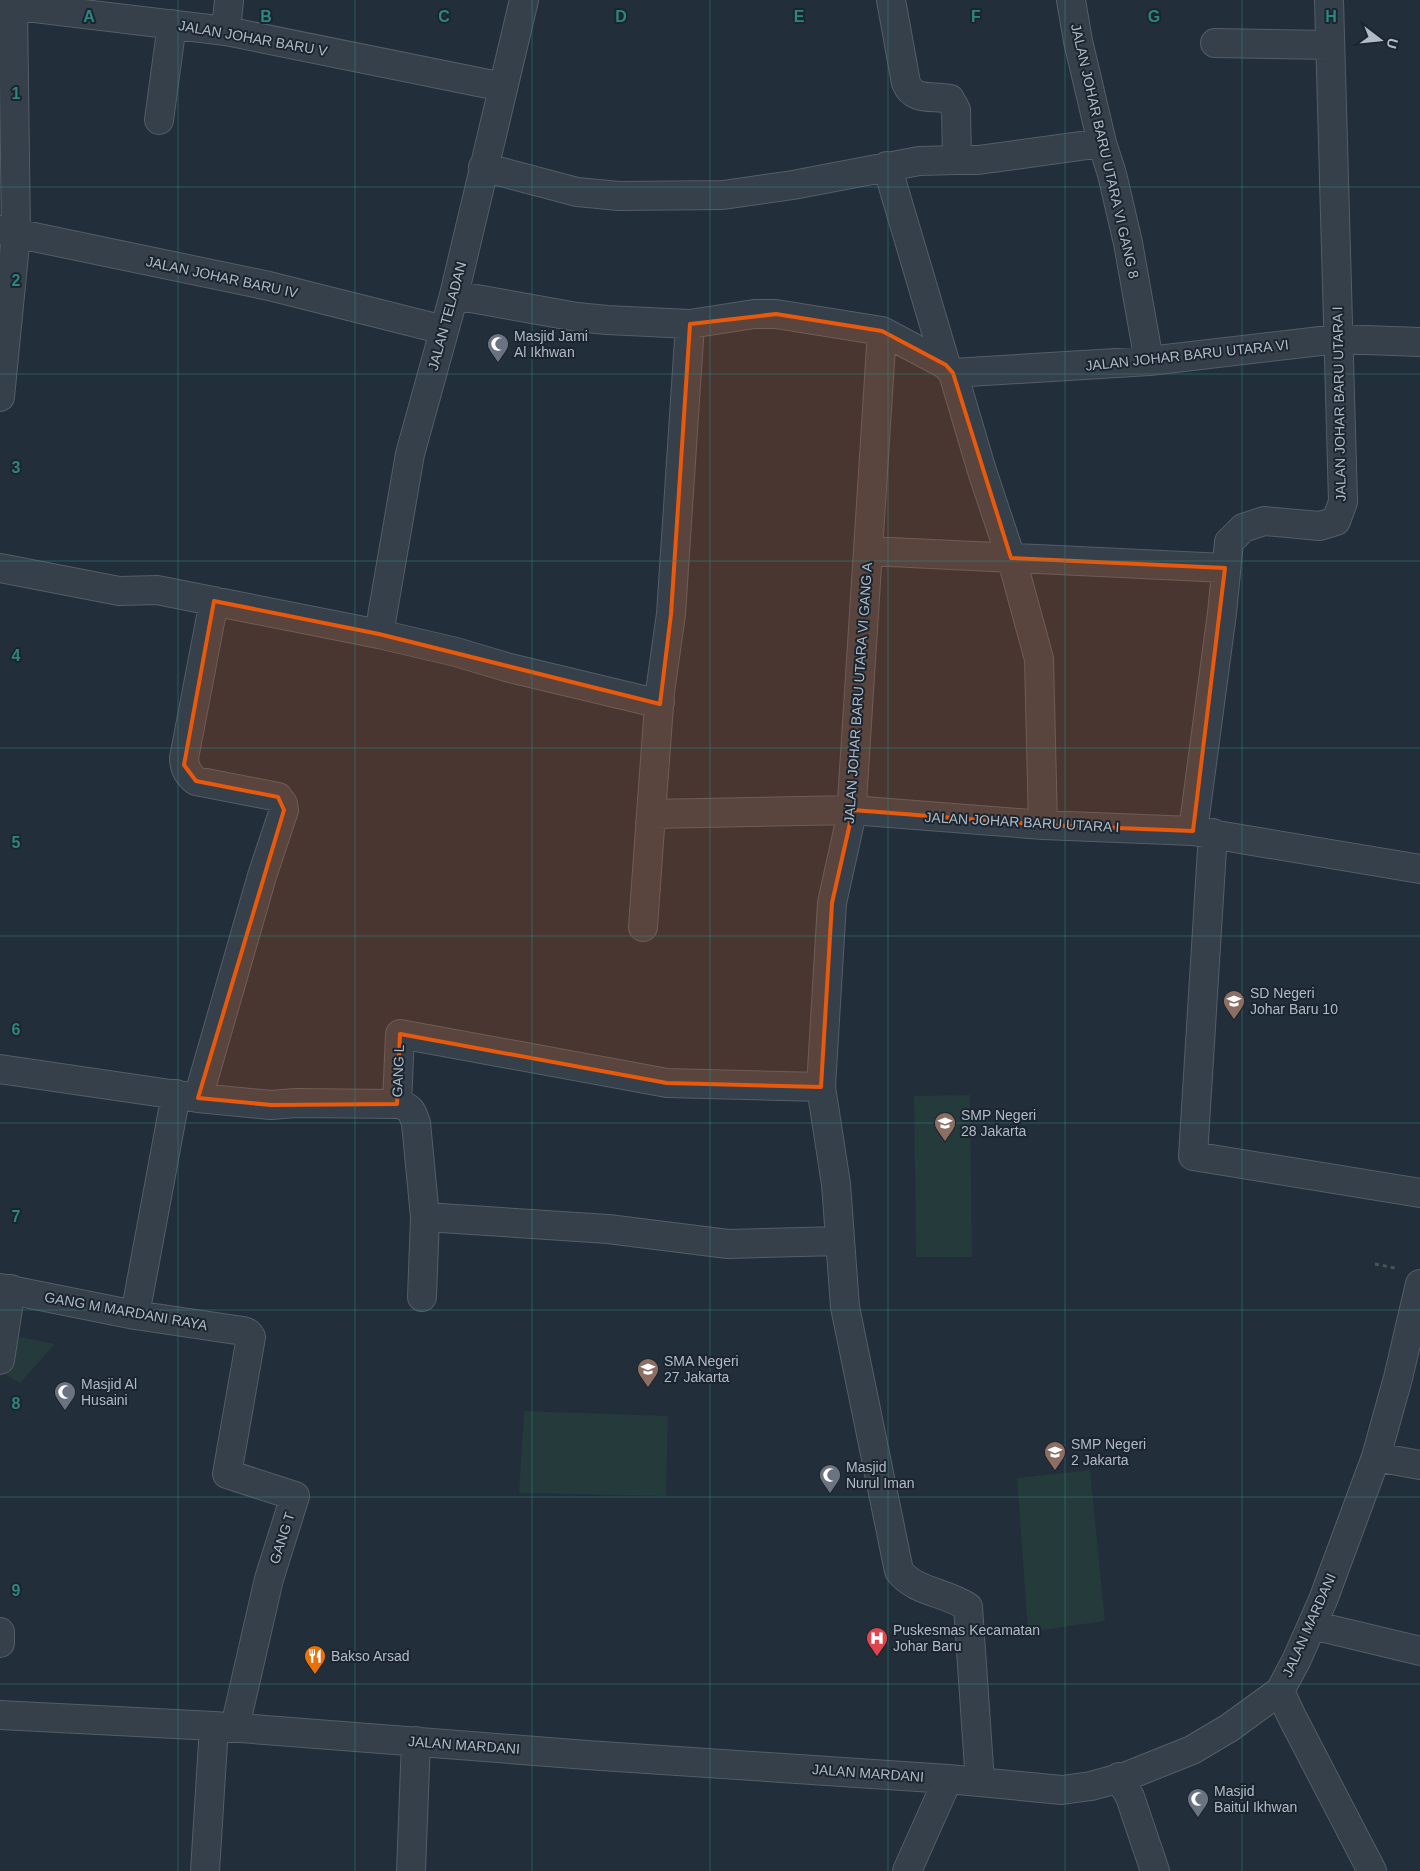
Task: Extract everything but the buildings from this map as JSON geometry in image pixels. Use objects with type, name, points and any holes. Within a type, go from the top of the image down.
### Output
[{"type":"street","points":[[226,31],[229,0]]},
{"type":"street","name":"JALAN TELADAN","points":[[379,634],[410,454],[454,295],[524,0]]},
{"type":"street","points":[[891,0],[909,91],[918,97],[938,96],[950,99],[956,110],[957,160]]},
{"type":"street","name":"JALAN JOHAR BARU UTARA VI GANG 8","points":[[1072,0],[1078,41],[1128,243],[1149,361]]},
{"type":"street","name":"JALAN JOHAR BARU UTARA I","points":[[1203,832],[1225,568],[1229,542],[1243,528],[1264,521],[1320,526],[1336,521],[1343,502],[1329,0]]},
{"type":"street","points":[[0,397],[8,232],[6,5]]},
{"type":"street","name":"JALAN JOHAR BARU V","points":[[6,5],[226,31],[503,87]]},
{"type":"street","points":[[159,120],[172,24]]},
{"type":"street","points":[[1215,43],[1330,45]]},
{"type":"street","points":[[483,168],[577,192],[619,196],[723,195],[793,185],[919,160],[978,160],[1102,144]]},
{"type":"street","points":[[886,166],[949,369],[1011,558],[1039,659],[1042,825]]},
{"type":"street","name":"JALAN JOHAR BARU IV","points":[[8,232],[269,286],[444,330]]},
{"type":"street","points":[[454,295],[577,318],[690,324],[754,314],[776,314],[882,331],[949,369]]},
{"type":"street","points":[[643,927],[660,692],[671,614],[690,324]]},
{"type":"street","name":"JALAN JOHAR BARU UTARA VI GANG A","points":[[882,331],[851,810],[832,903],[822,1087],[836,1184],[845,1308],[899,1571],[906,1580],[959,1601],[968,1607],[980,1782]]},
{"type":"street","name":"JALAN JOHAR BARU UTARA VI","points":[[949,369],[1149,361],[1338,339],[1420,342]]},
{"type":"street","points":[[869,551],[1225,568]]},
{"type":"street","points":[[0,568],[119,591],[157,590],[379,634],[456,652],[516,670],[652,702],[660,702]]},
{"type":"street","points":[[135,1316],[187,1096],[284,810],[283,804],[278,797],[196,781],[190,777],[184,765],[214,601]]},
{"type":"street","name":"JALAN JOHAR BARU UTARA I","points":[[651,814],[851,810],[1042,825],[1203,832],[1420,869]]},
{"type":"street","points":[[1203,832],[1193,1156],[1420,1193]]},
{"type":"street","name":"GANG L","points":[[0,1069],[187,1096],[271,1105],[296,1103],[397,1104],[400,1034],[667,1083],[822,1087]]},
{"type":"street","points":[[397,1104],[407,1106],[412,1112],[416,1123],[425,1217],[422,1297]]},
{"type":"street","points":[[425,1217],[608,1229],[728,1244],[840,1241]]},
{"type":"street","name":"JALAN MARDANI","points":[[0,1716],[224,1726],[588,1755],[948,1779],[1062,1790],[1091,1786],[1119,1778],[1192,1750],[1229,1728],[1280,1691],[1312,1625],[1376,1458],[1398,1378],[1420,1284]]},
{"type":"street","points":[[0,1360],[6,1289]]},
{"type":"street","name":"GANG M MARDANI RAYA","points":[[6,1289],[135,1316],[243,1331],[251,1337]]},
{"type":"street","name":"GANG T","points":[[224,1726],[238,1718],[268,1579],[295,1496],[227,1474],[251,1337]]},
{"type":"street","points":[[1376,1458],[1420,1465]]},
{"type":"street","points":[[1312,1625],[1420,1651]]},
{"type":"street","points":[[0,1632],[0,1644]]},
{"type":"street","points":[[1280,1691],[1372,1871]]},
{"type":"street","points":[[205,1871],[224,1726]]},
{"type":"street","points":[[410,1871],[416,1741]]},
{"type":"street","points":[[1119,1778],[1130,1798],[1156,1871]]},
{"type":"street","points":[[907,1871],[948,1779]]},
{"type":"highlighted area","points":[[776,314],[882,331],[946,365],[953,373],[1011,558],[1225,568],[1193,831],[1043,825],[853,810],[832,903],[821,1087],[667,1083],[400,1034],[397,1104],[271,1105],[198,1098],[284,810],[278,797],[196,781],[184,765],[214,601],[379,634],[660,704],[671,614],[690,324]]},
{"type":"green space","points":[[970,1095],[972,1257],[916,1257],[914,1096]]},
{"type":"green space","points":[[22,1337],[55,1344],[20,1383],[6,1375],[7,1342]]},
{"type":"green space","points":[[524,1411],[668,1416],[666,1496],[519,1493]]},
{"type":"green space","points":[[1090,1470],[1105,1621],[1028,1632],[1017,1478]]},
{"type":"place","name":"Masjid Jami Al Ikhwan","points":[[498,363]]},
{"type":"place","name":"SD Negeri Johar Baru 10","points":[[1234,1020]]},
{"type":"place","name":"SMP Negeri 28 Jakarta","points":[[945,1142]]},
{"type":"place","name":"SMA Negeri 27 Jakarta","points":[[648,1388]]},
{"type":"place","name":"Masjid Al Husaini","points":[[65,1411]]},
{"type":"place","name":"SMP Negeri 2 Jakarta","points":[[1055,1471]]},
{"type":"place","name":"Masjid Nurul Iman","points":[[830,1494]]},
{"type":"place","name":"Puskesmas Kecamatan Johar Baru","points":[[877,1657]]},
{"type":"place","name":"Bakso Arsad","points":[[315,1675]]},
{"type":"place","name":"Masjid Baitul Ikhwan","points":[[1198,1818]]}]
